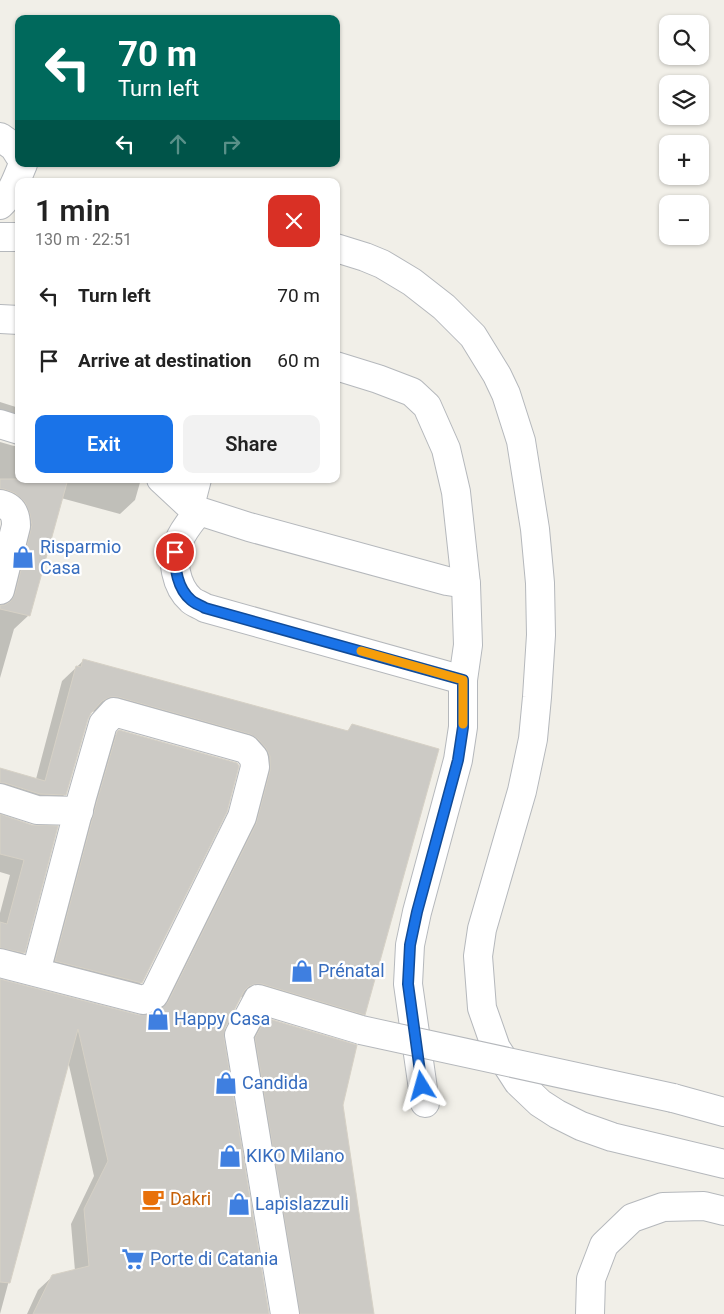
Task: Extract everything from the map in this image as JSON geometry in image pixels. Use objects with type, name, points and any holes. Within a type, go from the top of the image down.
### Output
[{"type":"lane","points":[[0,137],[15,149]]},
{"type":"lane","points":[[0,205],[15,184]]},
{"type":"lane","points":[[0,237],[15,237]]},
{"type":"lane","points":[[340,249],[382,264],[412,282],[444,307],[473,336],[497,375],[521,441],[535,529],[540,583],[541,635],[533,739],[522,791],[482,929],[478,956],[482,1008],[496,1048],[518,1082],[540,1103],[557,1114],[581,1126],[612,1137],[724,1164]]},
{"type":"lane","points":[[0,302],[15,302]]},
{"type":"lane","points":[[0,320],[15,320]]},
{"type":"lane","points":[[340,367],[412,392],[427,406],[446,449],[456,492],[466,584],[468,645],[463,680],[463,727],[458,760],[417,912],[410,945],[408,984],[425,1103]]},
{"type":"lane","points":[[0,424],[15,429]]},
{"type":"lane","points":[[166,483],[195,508],[258,530],[447,581],[466,584]]},
{"type":"lane","points":[[198,483],[195,508],[175,552],[178,582],[191,600],[205,608],[463,680]]},
{"type":"lane","points":[[0,504],[8,506],[16,515],[16,526],[0,590]]},
{"type":"lane","points":[[0,963],[143,1000],[154,995],[242,817],[256,767],[254,758],[246,749],[114,712],[103,724],[36,972]]},
{"type":"lane","points":[[0,798],[38,810],[79,811]]},
{"type":"lane","points":[[284,1314],[239,1035],[258,999],[361,1030],[673,1098],[724,1112]]},
{"type":"lane","points":[[590,1314],[590,1279],[604,1245],[632,1218],[663,1207],[704,1206],[724,1212]]},
{"type":"building","points":[[0,479],[15,479],[15,483],[67,483],[30,616],[0,609],[0,605],[5,605],[11,601],[15,594],[32,525],[25,502],[15,493],[0,489]]},
{"type":"building","points":[[83,659],[348,731],[352,724],[439,749],[365,1015],[262,984],[256,984],[249,986],[244,991],[225,1028],[224,1038],[269,1314],[33,1314],[52,1275],[89,1266],[84,1209],[108,1161],[78,1029],[10,1283],[0,1282],[0,979],[139,1015],[149,1014],[161,1009],[168,1002],[256,824],[270,771],[270,756],[266,748],[258,739],[250,734],[118,697],[110,697],[102,701],[88,719],[66,795],[40,794],[0,783],[0,768],[45,781],[76,666],[81,667]]},
{"type":"building","points":[[119,730],[237,763],[239,766],[227,812],[142,983],[55,961],[97,801]]},
{"type":"building","points":[[0,814],[32,825],[58,826],[25,953],[0,948],[0,922],[7,924],[24,860],[0,854]]},
{"type":"building","points":[[266,1018],[357,1045],[343,1105],[374,1314],[300,1314],[255,1038]]},
{"type":"slow traffic","points":[[361,651],[463,680],[463,724]]},
{"type":"place","name":"Risparmio Casa","points":[[23,557]]},
{"type":"place","name":"Prénatal","points":[[302,971]]},
{"type":"place","name":"Happy Casa","points":[[158,1019]]},
{"type":"place","name":"Candida","points":[[226,1083]]},
{"type":"place","name":"KIKO Milano","points":[[230,1156]]},
{"type":"place","name":"Dakri","points":[[153,1199]]},
{"type":"place","name":"Lapislazzuli","points":[[239,1204]]},
{"type":"place","name":"Porte di Catania","points":[[133,1259]]},
{"type":"route","points":[[175,552],[178,582],[191,600],[205,608],[463,680],[463,727],[458,760],[417,912],[410,945],[408,984],[422,1086]]}]
